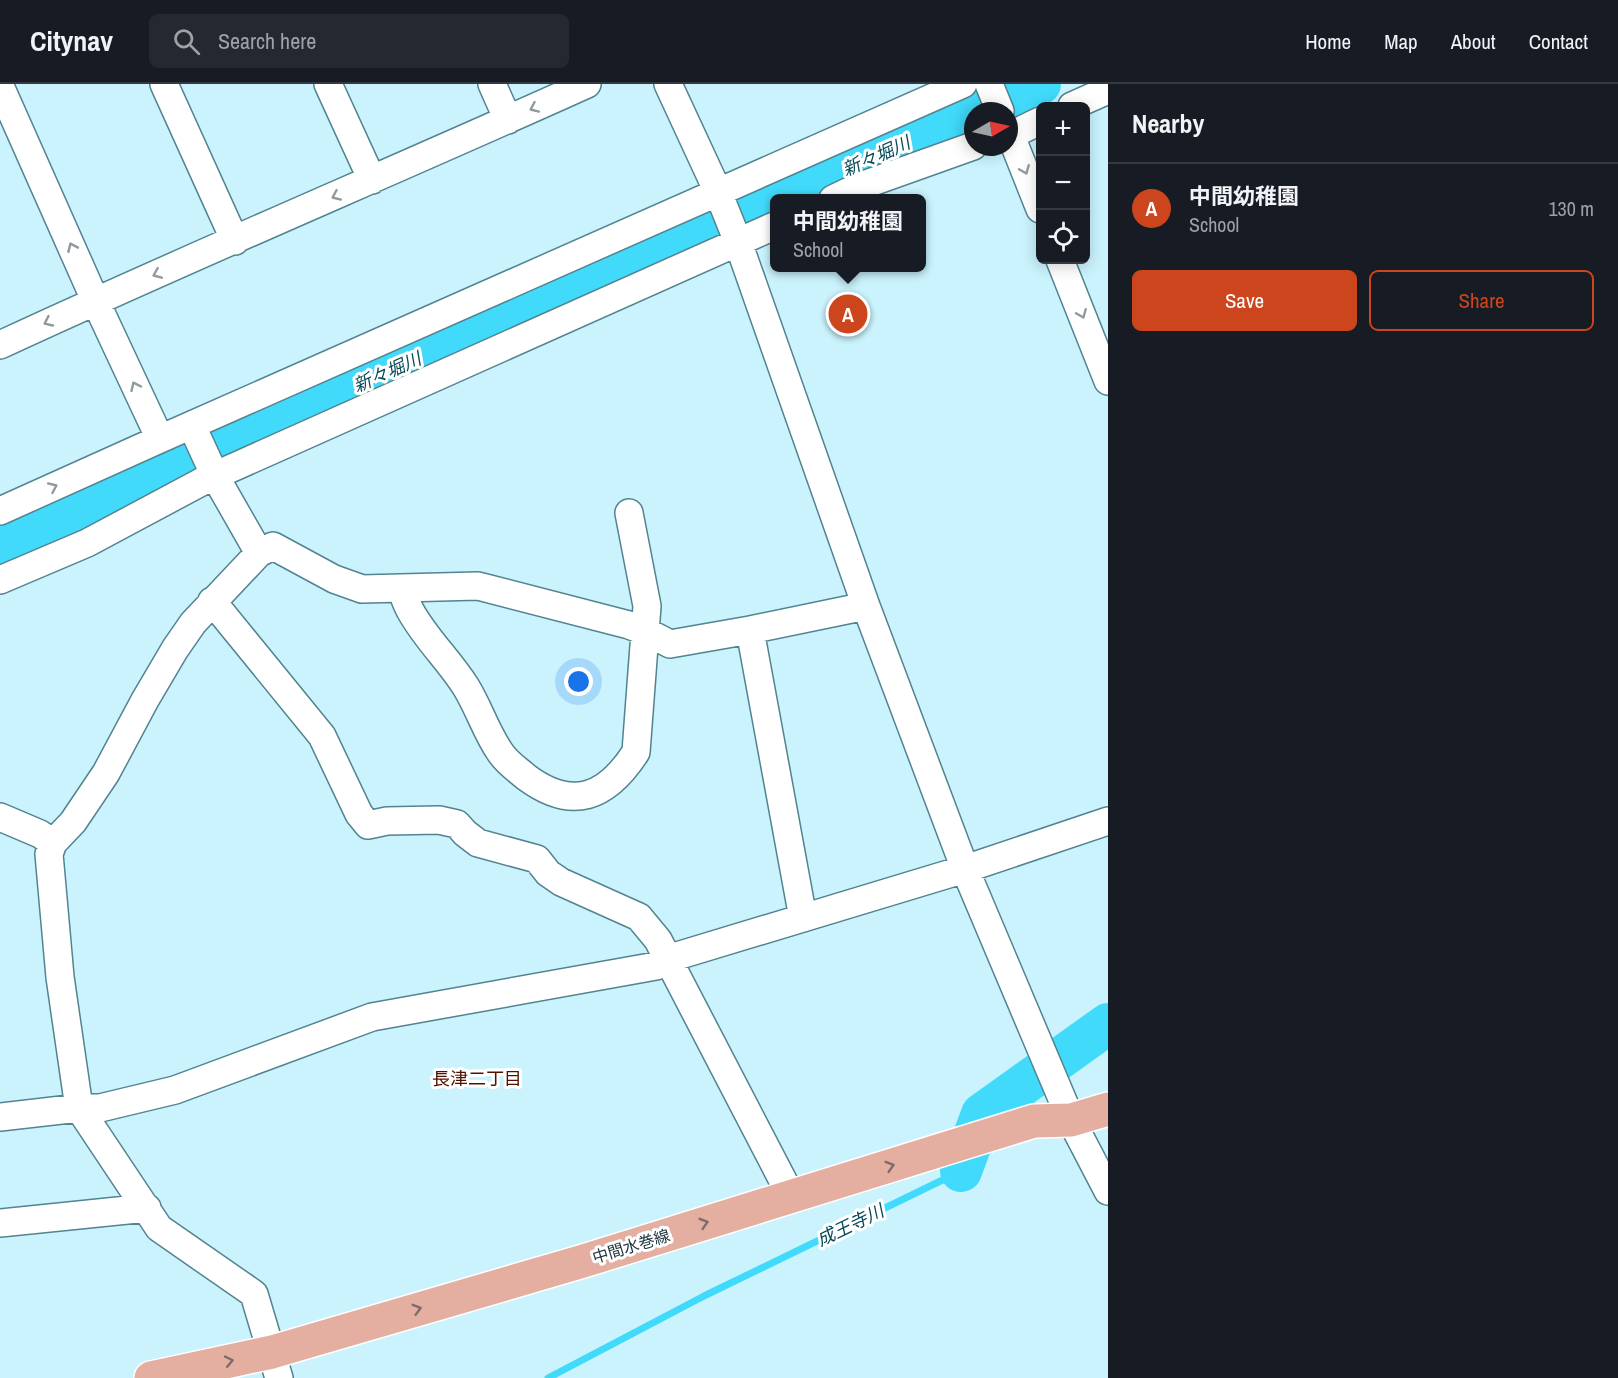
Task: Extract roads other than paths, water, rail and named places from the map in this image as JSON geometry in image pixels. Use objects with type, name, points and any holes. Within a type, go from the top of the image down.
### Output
[{"type":"main road","name":"中間水巻線","points":[[151,1378],[276,1365],[580,1262],[1034,1121],[1071,1120],[1108,1109]]},
{"type":"street","points":[[164,84],[235,240]]},
{"type":"street","points":[[328,84],[372,180]]},
{"type":"street","points":[[492,84],[508,120]]},
{"type":"street","points":[[0,345],[95,300],[587,84]]},
{"type":"street","points":[[668,84],[736,239],[866,606],[965,869],[1071,1120],[1108,1191]]},
{"type":"street","points":[[0,511],[160,439],[194,432],[719,197],[963,84]]},
{"type":"street","points":[[0,86],[95,300],[160,439]]},
{"type":"street","points":[[1081,102],[1108,90]]},
{"type":"street","points":[[1018,131],[1036,124]]},
{"type":"street","points":[[843,194],[964,149]]},
{"type":"street","points":[[1018,153],[1036,197]]},
{"type":"street","points":[[0,580],[87,543],[214,473],[736,239],[770,227]]},
{"type":"street","points":[[1062,264],[1108,381]]},
{"type":"street","points":[[194,432],[259,553]]},
{"type":"street","points":[[401,589],[410,610],[467,688],[499,751],[507,762],[536,784],[556,793],[573,797],[591,795],[624,771],[636,752],[647,606],[629,513]]},
{"type":"street","points":[[276,1365],[254,1294],[159,1228],[79,1108],[60,977],[50,854],[53,843],[73,822],[106,773],[175,649],[193,623],[259,553],[273,546],[334,579],[362,589],[478,586],[629,625],[645,630],[670,645],[866,606]]},
{"type":"street","points":[[212,601],[322,736],[359,814],[368,825],[387,820],[439,820],[458,824],[478,843],[537,859],[548,873],[561,882],[639,917],[658,940],[791,1196]]},
{"type":"street","points":[[750,630],[803,918]]},
{"type":"street","points":[[0,817],[40,834],[53,843]]},
{"type":"street","points":[[0,1117],[79,1108],[100,1108],[175,1089],[372,1017],[656,966],[667,959],[965,869],[1108,821]]},
{"type":"street","points":[[0,1223],[147,1208]]},
{"type":"waterway","name":"新々堀川","points":[[999,102],[1040,84]]},
{"type":"waterway","name":"新々堀川","points":[[789,194],[964,117]]},
{"type":"waterway","name":"新々堀川","points":[[0,544],[770,202]]},
{"type":"waterway","name":"成王寺川","points":[[961,1171],[982,1114],[1108,1024]]},
{"type":"waterway","name":"成王寺川","points":[[548,1378],[704,1296],[961,1171]]},
{"type":"place","name":"中間幼稚園","points":[[848,314]]},
{"type":"district","name":"長津二丁目","points":[[477,1078]]}]
